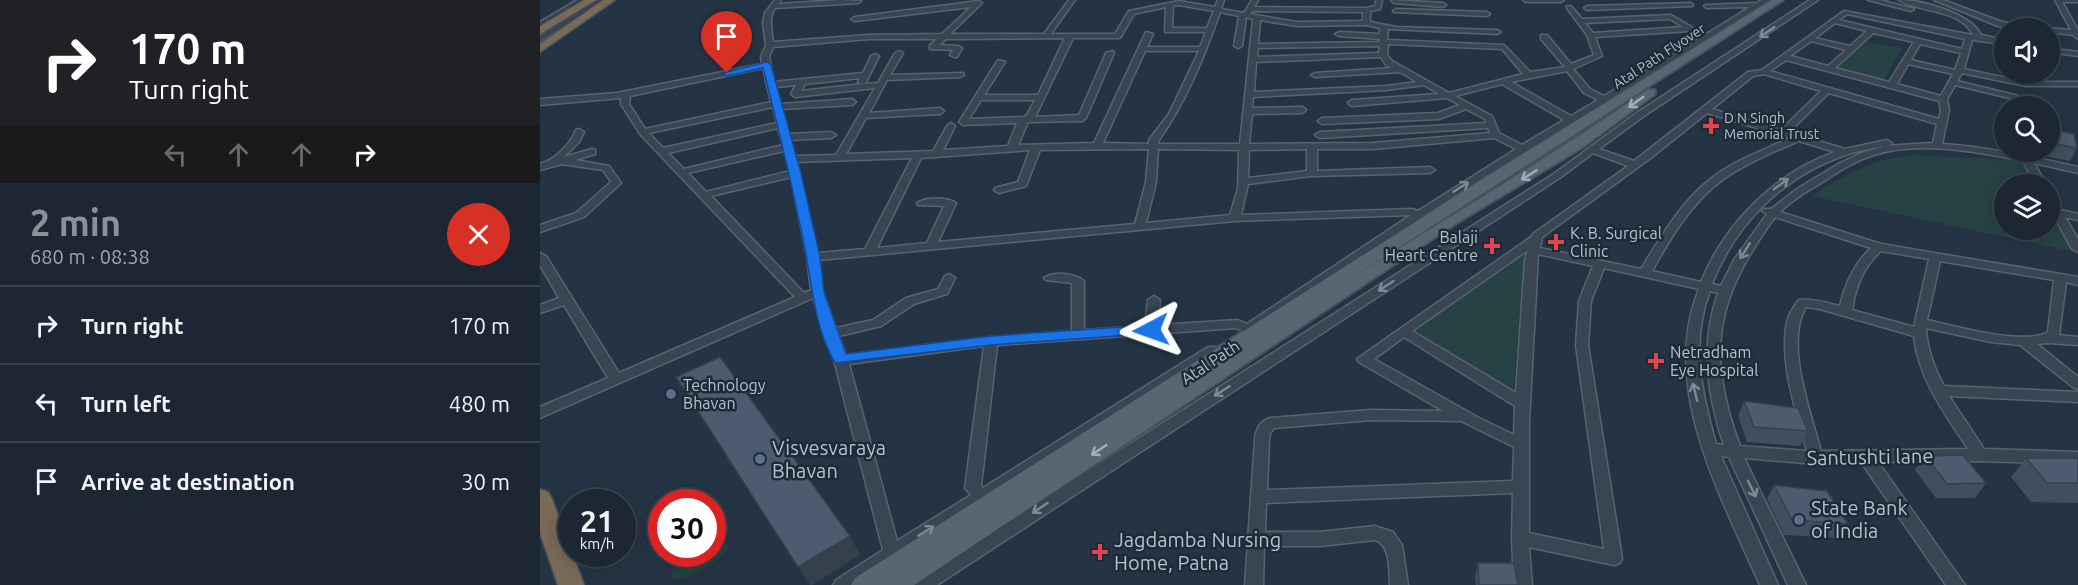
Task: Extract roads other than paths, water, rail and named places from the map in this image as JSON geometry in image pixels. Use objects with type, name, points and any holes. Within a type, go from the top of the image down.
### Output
[{"type":"highway","points":[[540,49],[610,0]]},
{"type":"highway","points":[[540,32],[591,3]]},
{"type":"highway","points":[[540,498],[571,585]]},
{"type":"main road","name":"Atal Path Flyover","points":[[1553,136],[1778,0]]},
{"type":"main road","name":"Atal Path Flyover","points":[[1585,147],[1683,69],[1790,0]]},
{"type":"main road","name":"Atal Path","points":[[863,585],[921,570],[1553,136]]},
{"type":"main road","name":"Atal Path","points":[[894,585],[921,570],[1450,221],[1585,147]]},
{"type":"street","points":[[540,25],[582,0]]},
{"type":"street","points":[[540,39],[591,3],[602,0]]},
{"type":"street","points":[[861,37],[854,14],[858,0],[775,3],[767,23],[770,45],[765,57],[795,173],[813,257],[817,292],[921,570]]},
{"type":"street","points":[[1046,36],[1072,0]]},
{"type":"street","points":[[1140,226],[1151,182],[1154,140],[1173,114],[1204,49],[1221,0]]},
{"type":"street","points":[[770,45],[861,37],[1117,36],[1131,12],[1170,4],[1179,3],[1218,10],[1366,10],[1378,8],[1379,0]]},
{"type":"street","points":[[1383,56],[1396,11],[1394,0],[1465,6]]},
{"type":"street","points":[[1526,0],[1561,0]]},
{"type":"street","points":[[1585,147],[1815,0]]},
{"type":"street","points":[[1872,0],[1968,22]]},
{"type":"street","points":[[1902,0],[1968,22],[1976,30],[1958,71],[1942,99],[1945,110],[1937,145]]},
{"type":"street","points":[[1937,0],[1994,21]]},
{"type":"street","points":[[2058,0],[2077,35]]},
{"type":"street","points":[[2066,0],[2078,0]]},
{"type":"street","points":[[2066,0],[2078,19]]},
{"type":"street","points":[[855,19],[980,2]]},
{"type":"street","points":[[954,56],[958,48],[933,48],[980,2]]},
{"type":"street","points":[[1707,6],[1763,2]]},
{"type":"street","points":[[842,585],[921,570],[981,496],[1247,329],[1522,150],[1553,136],[1569,119],[1605,100],[1763,2]]},
{"type":"street","points":[[1587,8],[1661,3],[1690,5]]},
{"type":"street","points":[[1170,4],[1167,29],[1211,30]]},
{"type":"street","points":[[1352,103],[1446,96],[1528,75],[1569,68],[1598,56],[1591,34],[1569,7]]},
{"type":"street","points":[[1366,10],[1367,23]]},
{"type":"street","points":[[1251,11],[1294,24],[1367,23],[1388,35]]},
{"type":"street","points":[[1238,46],[1251,11]]},
{"type":"street","points":[[1235,218],[1243,182],[1244,147],[1254,46],[1251,11]]},
{"type":"street","points":[[1396,11],[1487,14]]},
{"type":"street","points":[[1764,72],[1846,12],[1994,41]]},
{"type":"street","points":[[1580,21],[1670,17],[1706,38]]},
{"type":"street","points":[[1834,21],[1965,52]]},
{"type":"street","points":[[1591,34],[1690,29]]},
{"type":"street","points":[[1829,69],[1872,30]]},
{"type":"street","points":[[1339,34],[1497,32]]},
{"type":"street","points":[[2060,32],[2077,35]]},
{"type":"street","points":[[1097,146],[1149,34]]},
{"type":"street","points":[[1254,46],[1388,35],[1504,46],[1528,75]]},
{"type":"street","points":[[1012,148],[1022,122],[1031,117],[1070,36]]},
{"type":"street","points":[[1544,37],[1587,91],[1605,100]]},
{"type":"street","points":[[1810,39],[1851,49]]},
{"type":"street","points":[[1892,85],[1918,40]]},
{"type":"street","points":[[1143,49],[1204,49]]},
{"type":"street","points":[[2060,52],[2078,54]]},
{"type":"street","points":[[839,158],[899,53]]},
{"type":"street","points":[[1001,62],[963,122],[1022,122],[1076,119],[1085,116],[1110,53]]},
{"type":"street","points":[[859,88],[875,56]]},
{"type":"street","points":[[1252,60],[1383,56],[1399,70],[1489,118],[1495,135]]},
{"type":"street","points":[[1784,57],[1942,99]]},
{"type":"street","points":[[1906,61],[1994,78]]},
{"type":"street","points":[[540,102],[626,94],[767,65]]},
{"type":"street","points":[[1315,75],[1399,70]]},
{"type":"street","points":[[1520,444],[1462,416],[1364,359],[1536,238],[1635,165],[1751,74],[1764,72],[1942,123]]},
{"type":"street","points":[[771,85],[866,75]]},
{"type":"street","points":[[801,82],[795,94],[859,88],[881,82],[960,75]]},
{"type":"street","points":[[1503,81],[1569,119]]},
{"type":"street","points":[[1952,82],[2016,96]]},
{"type":"street","points":[[1249,94],[1386,88],[1426,83]]},
{"type":"street","points":[[2060,83],[2078,84]]},
{"type":"street","points":[[1783,133],[1827,90]]},
{"type":"street","points":[[626,94],[625,104],[643,132],[802,298]]},
{"type":"street","points":[[978,98],[1041,97]]},
{"type":"street","points":[[643,132],[776,105],[852,102]]},
{"type":"street","points":[[1322,121],[1439,116],[1466,106]]},
{"type":"street","points":[[1248,111],[1302,110]]},
{"type":"street","points":[[1706,110],[1861,157]]},
{"type":"street","points":[[862,117],[940,111]]},
{"type":"street","points":[[662,151],[782,125]]},
{"type":"street","points":[[1320,135],[1491,125]]},
{"type":"street","points":[[936,154],[951,126]]},
{"type":"street","points":[[559,162],[561,154],[577,140],[579,132]]},
{"type":"street","points":[[682,172],[787,142],[831,135]]},
{"type":"street","points":[[791,159],[918,155],[1035,147],[1312,148],[1427,143],[1495,135],[1522,150]]},
{"type":"street","points":[[1645,273],[1684,213],[1712,183],[1750,160],[1799,138]]},
{"type":"street","points":[[1769,585],[1709,448],[1690,364],[1695,320],[1704,286],[1736,228],[1755,207],[1779,185],[1842,151],[1884,143],[1937,145],[1994,151]]},
{"type":"street","points":[[1797,585],[1735,453],[1713,369],[1716,326],[1723,290],[1748,245],[1781,204],[1838,167],[1883,149],[1937,145],[1994,154]]},
{"type":"street","points":[[999,190],[1022,184],[1035,147]]},
{"type":"street","points":[[1585,147],[1635,165]]},
{"type":"street","points":[[1312,148],[1312,173]]},
{"type":"street","points":[[540,168],[592,152]]},
{"type":"street","points":[[870,250],[918,155]]},
{"type":"street","points":[[540,229],[580,215],[616,183],[606,168],[559,162]]},
{"type":"street","points":[[2044,162],[2078,168]]},
{"type":"street","points":[[2050,162],[2078,168]]},
{"type":"street","points":[[1243,182],[1312,173],[1430,170]]},
{"type":"street","points":[[704,195],[795,173]]},
{"type":"street","points":[[922,203],[951,203],[932,244]]},
{"type":"street","points":[[1755,207],[1879,247],[2078,281]]},
{"type":"street","points":[[813,257],[932,244],[1235,218],[1412,212],[1419,215]]},
{"type":"street","points":[[2060,213],[2078,217]]},
{"type":"street","points":[[2060,217],[2078,249]]},
{"type":"street","points":[[1523,585],[1520,538],[1520,444],[1533,250],[1536,238]]},
{"type":"street","points":[[1845,312],[1851,285],[1860,266],[1879,247]]},
{"type":"street","points":[[1533,250],[1723,290]]},
{"type":"street","points":[[540,256],[616,380]]},
{"type":"street","points":[[1935,257],[1920,328],[1928,361],[1941,391],[1980,455]]},
{"type":"street","points":[[1520,538],[1614,558],[1582,345],[1585,301],[1600,264]]},
{"type":"street","points":[[832,333],[884,321],[910,301],[943,291],[949,278]]},
{"type":"street","points":[[1050,278],[1072,278],[1078,281],[1078,335]]},
{"type":"street","points":[[2050,339],[2054,334],[2060,279]]},
{"type":"street","points":[[540,413],[817,292]]},
{"type":"street","points":[[540,309],[567,300]]},
{"type":"street","points":[[1151,330],[1154,300]]},
{"type":"street","points":[[1816,458],[1800,401],[1792,359],[1795,315],[1799,307],[1811,303],[1920,328],[2025,342],[2050,339],[2078,341]]},
{"type":"street","points":[[841,360],[991,340],[1238,324],[1247,329]]},
{"type":"street","points":[[1404,332],[1522,403]]},
{"type":"street","points":[[981,496],[973,488],[991,340]]},
{"type":"street","points":[[2025,342],[2078,384]]},
{"type":"street","points":[[1941,391],[2078,397]]},
{"type":"street","points":[[1254,585],[1262,439],[1263,431],[1270,423],[1371,415],[1462,416]]},
{"type":"street","name":"Santushti lane","points":[[1709,448],[1735,453],[1816,458],[1980,455],[2078,458]]},
{"type":"street","points":[[1866,457],[1956,585]]},
{"type":"street","points":[[1260,497],[1519,487]]},
{"type":"street","points":[[1257,539],[1320,539],[1375,533],[1387,537],[1394,545],[1399,585]]},
{"type":"place","name":"D N Singh Memorial Trust","points":[[1711,126]]},
{"type":"place","name":"K. B. Surgical Clinic","points":[[1556,242]]},
{"type":"place","name":"Balaji Heart Centre","points":[[1492,246]]},
{"type":"place","name":"Netradham Eye Hospital","points":[[1656,361]]},
{"type":"place","name":"Technology Bhavan","points":[[671,394]]},
{"type":"place","name":"Visvesvaraya Bhavan","points":[[760,459]]},
{"type":"place","name":"State Bank of India","points":[[1799,520]]},
{"type":"place","name":"Jagdamba Nursing Home, Patna","points":[[1100,552]]}]
